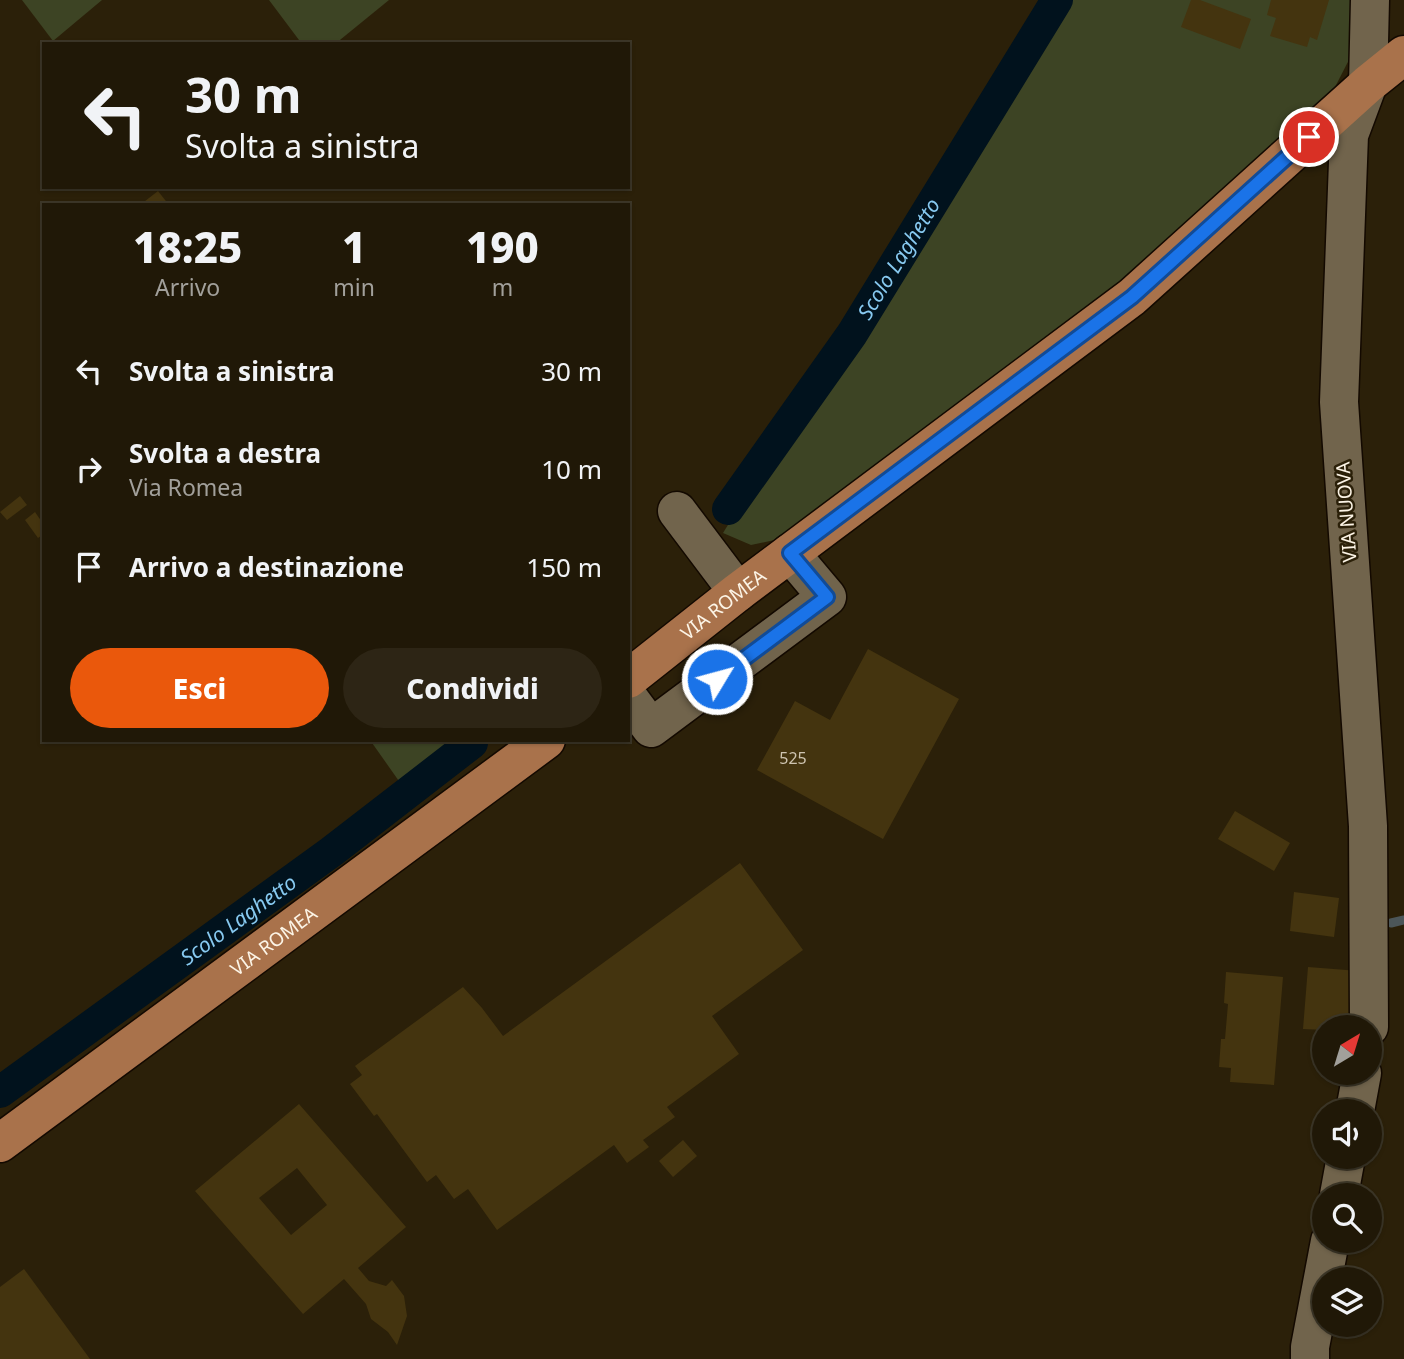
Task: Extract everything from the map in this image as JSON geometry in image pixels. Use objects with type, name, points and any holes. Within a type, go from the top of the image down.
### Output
[{"type":"main road","name":"VIA ROMEA","points":[[630,678],[738,592],[1132,297],[1368,84],[1404,55]]},
{"type":"main road","name":"VIA ROMEA","points":[[0,1143],[543,742]]},
{"type":"street","name":"VIA NUOVA","points":[[1369,1015],[1368,827],[1339,402],[1349,135],[1368,84],[1370,0]]},
{"type":"street","points":[[677,511],[738,592]]},
{"type":"street","points":[[630,700],[651,728],[827,597],[790,553]]},
{"type":"street","points":[[1310,1359],[1328,1253]]},
{"type":"green space","points":[[22,0],[102,0],[53,41]]},
{"type":"green space","points":[[269,0],[389,0],[337,42],[300,42]]},
{"type":"green space","points":[[1051,0],[1356,0],[1353,52],[1334,89],[1114,289],[779,539],[751,545],[723,533]]},
{"type":"green space","points":[[371,742],[461,742],[401,784]]},
{"type":"building","points":[[1191,0],[1200,0],[1251,19],[1240,49],[1181,27]]},
{"type":"building","points":[[1271,0],[1329,0],[1317,40],[1310,37],[1307,47],[1270,36],[1276,18],[1267,15]]},
{"type":"building","points":[[158,191],[167,203],[143,203]]},
{"type":"building","points":[[20,496],[27,505],[7,520],[0,512]]},
{"type":"building","points":[[35,512],[42,522],[42,535],[38,538],[25,520]]},
{"type":"building","points":[[868,649],[959,699],[883,839],[757,770],[795,701],[830,720]]},
{"type":"building","points":[[1235,811],[1290,843],[1274,871],[1218,839]]},
{"type":"building","points":[[740,863],[803,950],[712,1016],[739,1054],[667,1107],[675,1117],[643,1140],[649,1147],[627,1163],[614,1145],[497,1230],[468,1189],[454,1199],[436,1175],[427,1182],[377,1114],[374,1116],[350,1084],[362,1075],[355,1066],[463,987],[503,1036]]},
{"type":"building","points":[[1294,892],[1339,898],[1334,937],[1290,931]]},
{"type":"building","points":[[1308,967],[1359,971],[1356,1015],[1312,1015],[1312,1029],[1303,1029]]},
{"type":"building","points":[[1226,972],[1283,977],[1274,1085],[1230,1082],[1231,1068],[1219,1067],[1228,1004],[1224,1003]]},
{"type":"building","points":[[299,1104],[406,1227],[358,1268],[369,1281],[386,1286],[392,1280],[404,1296],[407,1316],[397,1345],[388,1332],[371,1319],[366,1304],[344,1279],[303,1314],[195,1191]],"holes":[[[297,1168],[327,1205],[291,1235],[259,1198]]]},
{"type":"building","points":[[683,1140],[697,1156],[673,1177],[659,1161]]},
{"type":"building","points":[[24,1269],[90,1359],[0,1359],[0,1287]]},
{"type":"waterway","name":"Scolo Laghetto","points":[[728,509],[852,334],[1057,0]]},
{"type":"waterway","name":"Scolo Laghetto","points":[[0,1092],[331,852],[472,743]]},
{"type":"waterway","points":[[1391,923],[1404,920]]},
{"type":"route","points":[[717,679],[827,597],[790,553],[1132,297],[1309,137]]}]
